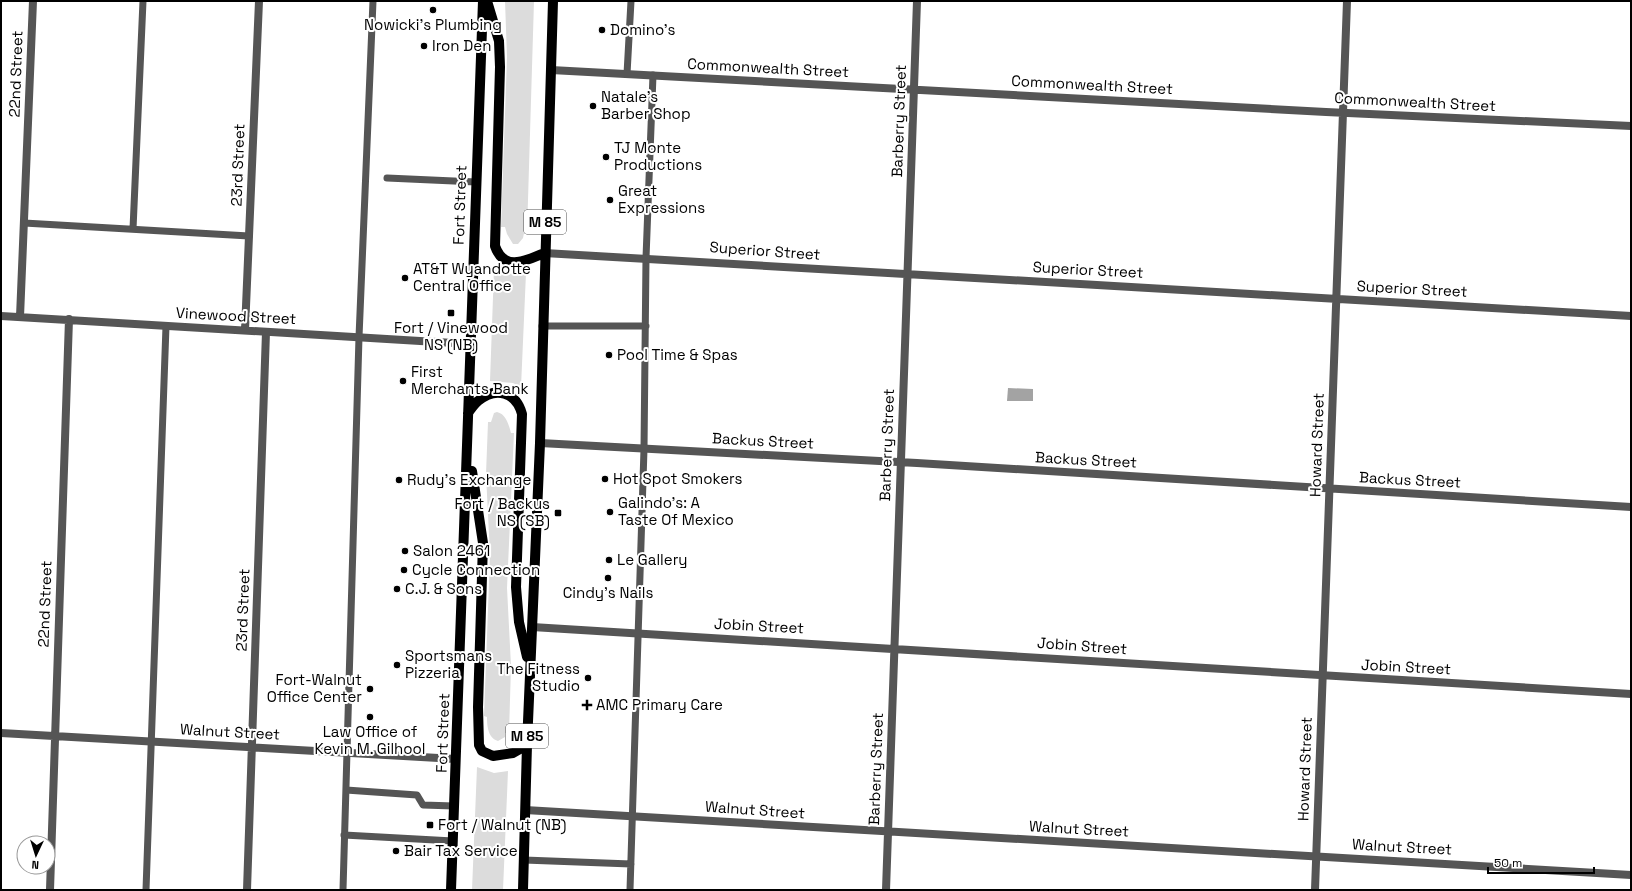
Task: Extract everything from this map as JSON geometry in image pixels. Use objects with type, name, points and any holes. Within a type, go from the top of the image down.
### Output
[{"type":"main road","name":"Fort Street","points":[[451,890],[483,1]]},
{"type":"main road","points":[[487,1],[500,41],[495,246],[498,255],[502,259],[511,262],[519,262],[544,253]]},
{"type":"main road","name":"M 85","points":[[523,890],[527,745],[540,443],[544,253],[553,1]]},
{"type":"main road","points":[[468,413],[477,401],[504,392],[511,395],[520,408],[522,414],[516,587],[519,622],[531,670]]},
{"type":"main road","points":[[468,450],[483,543],[478,707],[479,744],[482,751],[493,756],[513,754],[527,745]]},
{"type":"street","name":"22nd Street","points":[[20,317],[33,1]]},
{"type":"street","name":"23rd Street","points":[[245,330],[259,1]]},
{"type":"street","name":"Barberry Street","points":[[886,890],[917,1]]},
{"type":"street","name":"Howard Street","points":[[1315,890],[1347,1]]},
{"type":"street","name":"Commonwealth Street","points":[[551,70],[1343,113],[1631,126]]},
{"type":"street","name":"Superior Street","points":[[544,253],[1631,316]]},
{"type":"street","name":"Vinewood Street","points":[[1,316],[470,344]]},
{"type":"street","name":"22nd Street","points":[[50,890],[69,320]]},
{"type":"street","name":"23rd Street","points":[[247,890],[266,332]]},
{"type":"street","name":"Backus Street","points":[[540,443],[901,462],[1631,507]]},
{"type":"street","name":"Jobin Street","points":[[532,627],[1631,694]]},
{"type":"street","name":"Walnut Street","points":[[1,733],[456,759]]},
{"type":"street","name":"Walnut Street","points":[[525,810],[1631,875]]},
{"type":"lane","points":[[134,230],[143,1]]},
{"type":"lane","points":[[343,890],[359,337],[373,1]]},
{"type":"lane","points":[[627,74],[631,1]]},
{"type":"lane","points":[[630,890],[644,449],[646,258],[653,75]]},
{"type":"lane","points":[[387,178],[476,182]]},
{"type":"lane","points":[[24,223],[249,236]]},
{"type":"lane","points":[[146,890],[166,326]]},
{"type":"lane","points":[[542,326],[646,326]]},
{"type":"lane","points":[[346,790],[417,795],[423,805],[454,806]]},
{"type":"lane","points":[[344,835],[453,841]]},
{"type":"lane","points":[[524,860],[631,864]]},
{"type":"shaded area","points":[[505,1],[534,1],[527,233],[524,233],[523,238],[518,244],[513,244],[505,227],[501,227],[507,57]]},
{"type":"shaded area","points":[[494,269],[503,274],[526,273],[521,387],[513,383],[490,381]]},
{"type":"shaded area","points":[[1008,388],[1033,389],[1033,401],[1007,401]]},
{"type":"shaded area","points":[[497,412],[505,417],[511,433],[514,433],[507,588],[511,666],[509,733],[505,733],[505,737],[498,741],[490,734],[487,717],[484,716],[490,555],[486,474],[488,422],[491,422],[494,413]]},
{"type":"shaded area","points":[[477,767],[494,773],[508,771],[503,890],[472,890]]},
{"type":"place","name":"Nowicki's Plumbing","points":[[433,10]]},
{"type":"place","name":"Domino's","points":[[602,30]]},
{"type":"place","name":"Iron Den","points":[[424,46]]},
{"type":"place","name":"Natale's Barber Shop","points":[[593,106]]},
{"type":"place","name":"TJ Monte Productions","points":[[606,157]]},
{"type":"place","name":"Great Expressions","points":[[610,200]]},
{"type":"place","name":"AT&T Wyandotte Central Office","points":[[405,278]]},
{"type":"place","name":"Fort / Vinewood NS (NB)","points":[[451,313]]},
{"type":"place","name":"Pool Time & Spas","points":[[609,355]]},
{"type":"place","name":"First Merchants Bank","points":[[403,381]]},
{"type":"place","name":"Hot Spot Smokers","points":[[605,479]]},
{"type":"place","name":"Rudy's Exchange","points":[[399,480]]},
{"type":"place","name":"Galindo's: A Taste Of Mexico","points":[[610,512]]},
{"type":"place","name":"Fort / Backus NS (SB)","points":[[558,513]]},
{"type":"place","name":"Salon 2461","points":[[405,551]]},
{"type":"place","name":"Le Gallery","points":[[609,560]]},
{"type":"place","name":"Cycle Connection","points":[[404,570]]},
{"type":"place","name":"Cindy's Nails","points":[[608,578]]},
{"type":"place","name":"C.J. & Sons","points":[[397,589]]},
{"type":"place","name":"Sportsmans Pizzeria","points":[[397,665]]},
{"type":"place","name":"The Fitness Studio","points":[[588,678]]},
{"type":"place","name":"Fort-Walnut Office Center","points":[[370,689]]},
{"type":"place","name":"AMC Primary Care","points":[[587,705]]},
{"type":"place","name":"Law Office of Kevin M. Gilhool","points":[[370,717]]},
{"type":"place","name":"Fort / Walnut (NB)","points":[[430,825]]},
{"type":"place","name":"Bair Tax Service","points":[[396,851]]}]
